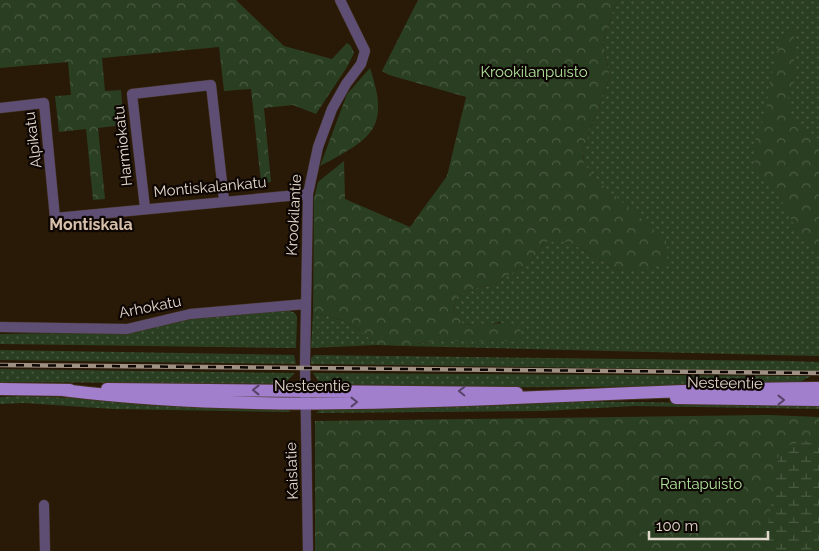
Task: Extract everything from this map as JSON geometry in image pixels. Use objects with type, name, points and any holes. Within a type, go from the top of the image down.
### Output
[{"type":"main road","name":"Nesteentie","points":[[0,389],[62,390],[118,397],[180,400],[507,392],[563,396],[738,389],[819,388]]},
{"type":"main road","name":"Nesteentie","points":[[632,394],[685,399],[819,400]]},
{"type":"street","name":"Krookilantie","points":[[305,396],[308,194],[318,146],[332,109],[364,55],[364,47],[340,0]]},
{"type":"street","name":"Harmiokatu","points":[[145,208],[132,94],[211,85],[224,200]]},
{"type":"street","name":"Alpikatu","points":[[0,108],[44,103],[56,218]]},
{"type":"street","name":"Montiskalankatu","points":[[56,218],[224,200],[308,194]]},
{"type":"street","name":"Arhokatu","points":[[0,327],[127,329],[190,314],[306,304]]},
{"type":"street","name":"Kaislatie","points":[[305,396],[308,551]]},
{"type":"street","points":[[44,505],[46,551]]},
{"type":"green space","points":[[0,0],[236,0],[284,46],[332,59],[347,43],[351,46],[354,53],[316,114],[293,105],[264,108],[271,182],[261,183],[251,89],[224,91],[219,47],[102,58],[105,91],[121,90],[124,125],[98,128],[105,199],[93,200],[86,129],[59,132],[55,96],[71,95],[68,62],[0,68]]},
{"type":"green space","name":"Krookilanpuisto","points":[[418,0],[620,0],[614,7],[603,42],[610,77],[583,149],[584,164],[598,181],[666,240],[668,253],[666,263],[642,270],[620,271],[569,242],[545,242],[532,260],[495,284],[475,288],[458,295],[453,309],[463,324],[516,324],[523,334],[519,341],[434,341],[404,346],[377,345],[348,323],[313,313],[314,198],[318,182],[344,161],[345,199],[410,227],[447,176],[466,97],[389,75],[382,71]]},
{"type":"green space","points":[[620,0],[819,0],[819,356],[404,346],[434,341],[519,341],[500,322],[485,325],[463,324],[453,309],[458,295],[475,288],[495,284],[532,260],[545,242],[569,242],[620,271],[598,181],[584,164],[583,149],[610,77],[603,42],[614,7]]},
{"type":"green space","points":[[794,25],[794,82],[787,100],[790,113],[796,122],[819,140],[819,253],[795,233],[792,220],[780,198],[755,166],[754,143],[766,113],[769,86],[781,37]]},
{"type":"green space","points":[[370,68],[376,89],[378,106],[377,119],[372,130],[352,148],[320,166],[347,94]]},
{"type":"green space","points":[[287,310],[295,313],[297,317],[296,348],[0,344],[0,334],[130,332],[186,319]]},
{"type":"green space","points":[[313,313],[348,323],[377,345],[311,348]]},
{"type":"green space","points":[[0,350],[294,355],[296,364],[0,360]]},
{"type":"green space","points":[[314,355],[793,361],[819,362],[819,371],[311,364],[311,358]]},
{"type":"green space","points":[[0,369],[295,373],[286,382],[280,384],[0,382]]},
{"type":"green space","points":[[313,373],[811,376],[798,383],[739,385],[446,387],[328,386],[319,382]]},
{"type":"green space","points":[[23,396],[282,406],[291,412],[113,409],[24,403],[0,404],[0,397]]},
{"type":"green space","points":[[545,401],[819,404],[819,409],[634,406],[544,411],[316,413],[325,406]]},
{"type":"green space","name":"Rantapuisto","points":[[770,415],[819,417],[819,551],[315,551],[315,421]]},
{"type":"green space","points":[[819,438],[819,551],[764,551],[780,447]]},
{"type":"railway","points":[[0,365],[819,373]]},
{"type":"district","name":"Montiskala","points":[[91,224]]}]
